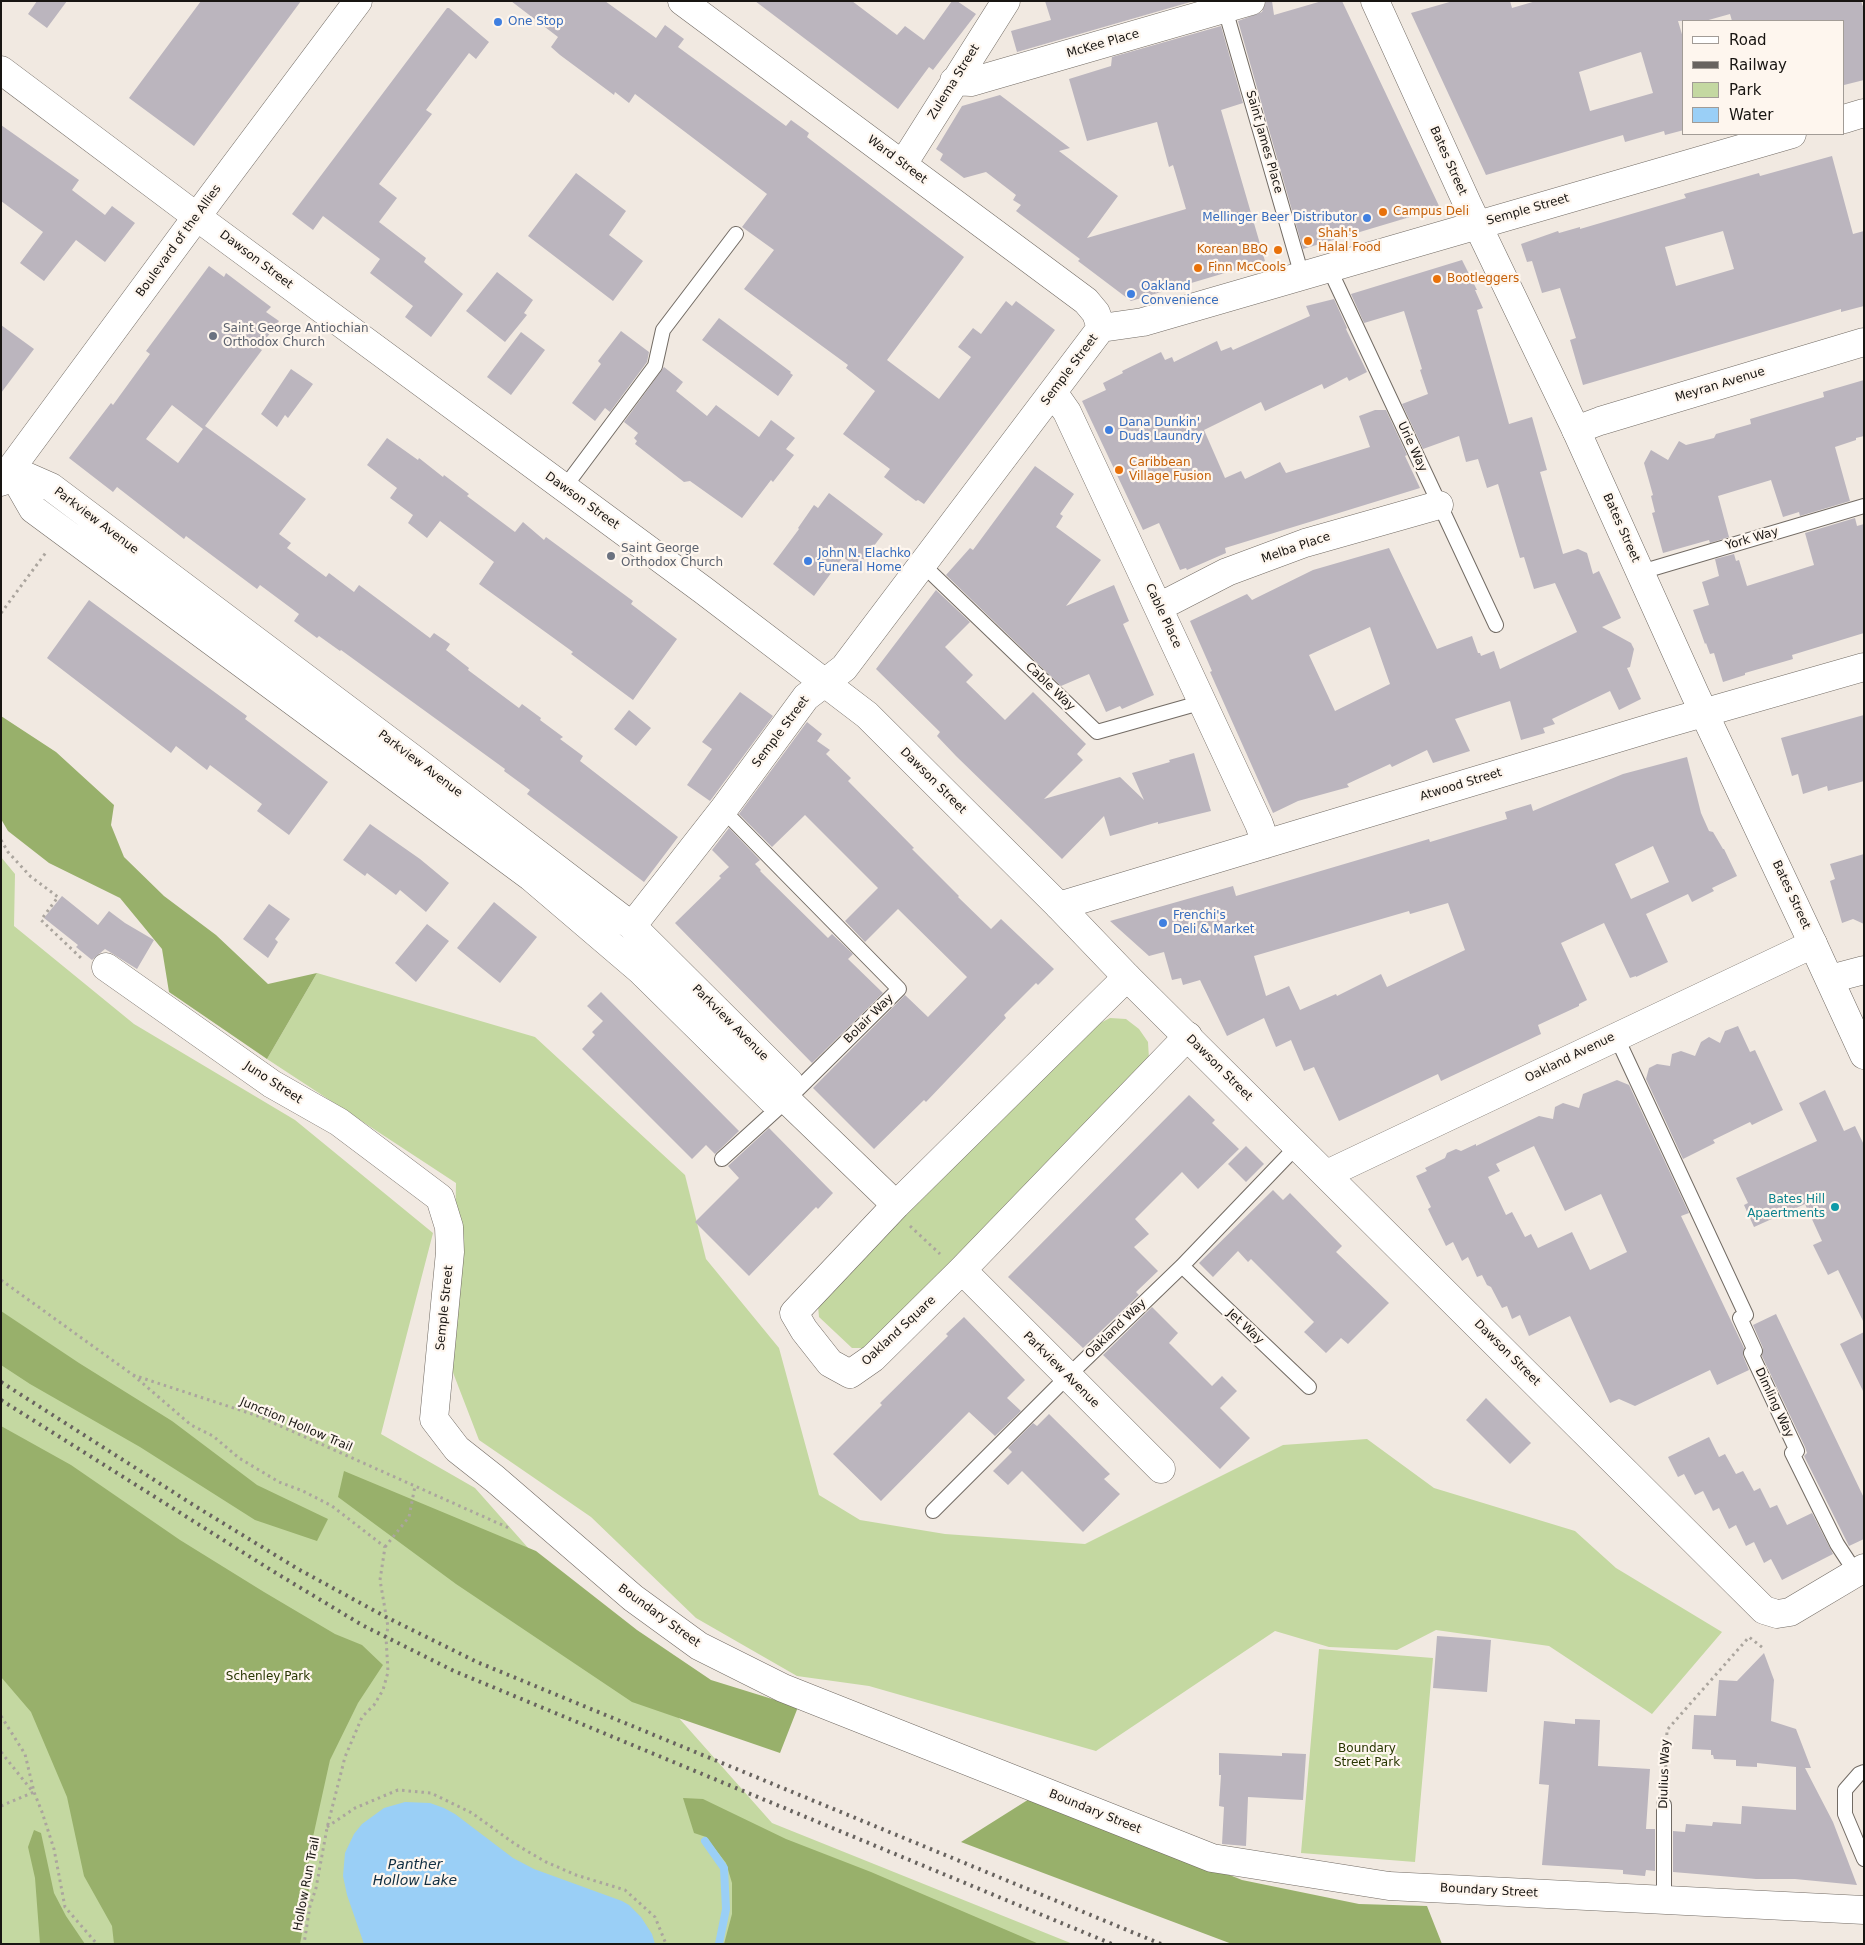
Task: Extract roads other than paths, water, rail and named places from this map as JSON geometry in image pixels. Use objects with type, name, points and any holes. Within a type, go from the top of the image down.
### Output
[{"type":"street","name":"Boulevard of the Allies","points":[[4,471],[358,1]]},
{"type":"street","name":"Ward Street","points":[[682,1],[1086,301],[1096,313],[1101,328]]},
{"type":"street","name":"Zulema Street","points":[[904,164],[954,81],[1006,1]]},
{"type":"street","name":"McKee Place","points":[[954,81],[971,82],[1251,1]]},
{"type":"street","name":"Bates Street","points":[[1375,1],[1478,225],[1576,430],[1704,714],[1864,1055]]},
{"type":"street","name":"Dawson Street","points":[[1,70],[867,715],[1059,906],[1127,977],[1764,1610],[1777,1614],[1790,1612],[1860,1571]]},
{"type":"street","points":[[1845,119],[1864,113]]},
{"type":"street","name":"Semple Street","points":[[632,926],[723,810],[806,697],[844,668],[1101,328],[1143,322],[1789,135]]},
{"type":"street","name":"Meyran Avenue","points":[[1576,430],[1600,421],[1864,342]]},
{"type":"street","name":"Cable Place","points":[[1053,392],[1067,412],[1159,607],[1259,824],[1266,844]]},
{"type":"street","name":"Parkview Avenue","points":[[4,471],[51,487],[183,587],[302,692]]},
{"type":"street","name":"Parkview Avenue","points":[[4,471],[33,509],[167,609],[302,692],[538,868],[649,960],[771,1099],[787,1100],[900,1212]]},
{"type":"street","name":"Melba Place","points":[[1159,607],[1227,572],[1296,547],[1439,505]]},
{"type":"street","name":"Atwood Street","points":[[1059,906],[1864,668]]},
{"type":"street","name":"Parkview Avenue","points":[[538,868],[632,926],[649,960]]},
{"type":"street","name":"Oakland Avenue","points":[[1327,1174],[1813,944]]},
{"type":"street","name":"Juno Street","points":[[106,967],[272,1084],[339,1122],[440,1198]]},
{"type":"street","points":[[1830,980],[1864,970]]},
{"type":"street","name":"Oakland Square","points":[[1127,977],[900,1212],[794,1312],[804,1330],[830,1363],[850,1374],[873,1358],[952,1264],[1188,1036]]},
{"type":"street","name":"Semple Street","points":[[434,1419],[450,1252],[449,1227],[440,1198]]},
{"type":"street","name":"Parkview Avenue","points":[[952,1264],[1161,1469]]},
{"type":"street","name":"Boundary Street","points":[[434,1419],[457,1449],[495,1479],[633,1598],[699,1646],[783,1688],[1212,1858],[1389,1886],[1864,1910]]},
{"type":"lane","name":"Saint James Place","points":[[1225,9],[1302,276]]},
{"type":"lane","points":[[564,488],[655,366],[663,330],[736,234]]},
{"type":"lane","name":"Urie Way","points":[[1329,268],[1496,625]]},
{"type":"lane","name":"York Way","points":[[1641,572],[1864,506]]},
{"type":"lane","name":"Cable Way","points":[[923,565],[1097,732],[1203,702]]},
{"type":"lane","points":[[167,609],[183,587]]},
{"type":"lane","name":"Bolair Way","points":[[722,1159],[787,1100],[899,989],[723,810]]},
{"type":"lane","name":"Dimling Way","points":[[1616,1036],[1746,1315],[1740,1318],[1755,1351],[1751,1353],[1797,1451],[1792,1453],[1837,1544],[1860,1571]]},
{"type":"lane","name":"Oakland Way","points":[[933,1511],[1068,1376],[1182,1266],[1298,1146]]},
{"type":"lane","name":"Jet Way","points":[[1182,1266],[1309,1387]]},
{"type":"lane","points":[[1864,1772],[1859,1774],[1845,1790],[1845,1814],[1864,1859]]},
{"type":"lane","name":"Diulius Way","points":[[1664,1805],[1664,1901]]},
{"type":"water","name":"Panther Hollow Lake","points":[[405,1802],[430,1803],[444,1808],[455,1814],[513,1858],[534,1869],[622,1901],[641,1917],[652,1934],[655,1944],[364,1944],[347,1895],[343,1876],[345,1853],[354,1834],[362,1824],[384,1808]]},
{"type":"waterway","points":[[705,1841],[724,1868],[726,1909],[719,1944]]},
{"type":"railway","points":[[1,1382],[195,1506],[298,1569],[386,1617],[477,1662],[1161,1944]]},
{"type":"railway","points":[[1,1400],[362,1625],[454,1671],[1112,1944]]},
{"type":"place","name":"One Stop","points":[[498,22]]},
{"type":"place","name":"Campus Deli","points":[[1383,212]]},
{"type":"place","name":"Mellinger Beer Distributor","points":[[1367,218]]},
{"type":"place","name":"Shah's Halal Food","points":[[1308,241]]},
{"type":"place","name":"Korean BBQ","points":[[1278,250]]},
{"type":"place","name":"Finn McCools","points":[[1198,268]]},
{"type":"place","name":"Bootleggers","points":[[1437,279]]},
{"type":"place","name":"Oakland Convenience","points":[[1131,294]]},
{"type":"place","name":"Saint George Antiochian Orthodox Church","points":[[213,336]]},
{"type":"place","name":"Dana Dunkin' Duds Laundry","points":[[1109,430]]},
{"type":"place","name":"Caribbean Village Fusion","points":[[1119,470]]},
{"type":"place","name":"Saint George Orthodox Church","points":[[611,556]]},
{"type":"place","name":"John N. Elachko Funeral Home","points":[[808,561]]},
{"type":"place","name":"Frenchi's Deli & Market","points":[[1163,923]]},
{"type":"place","name":"Bates Hill Apaertments","points":[[1835,1207]]},
{"type":"park label","name":"Schenley Park","points":[[268,1677]]},
{"type":"park label","name":"Boundary Street Park","points":[[1367,1756]]}]
